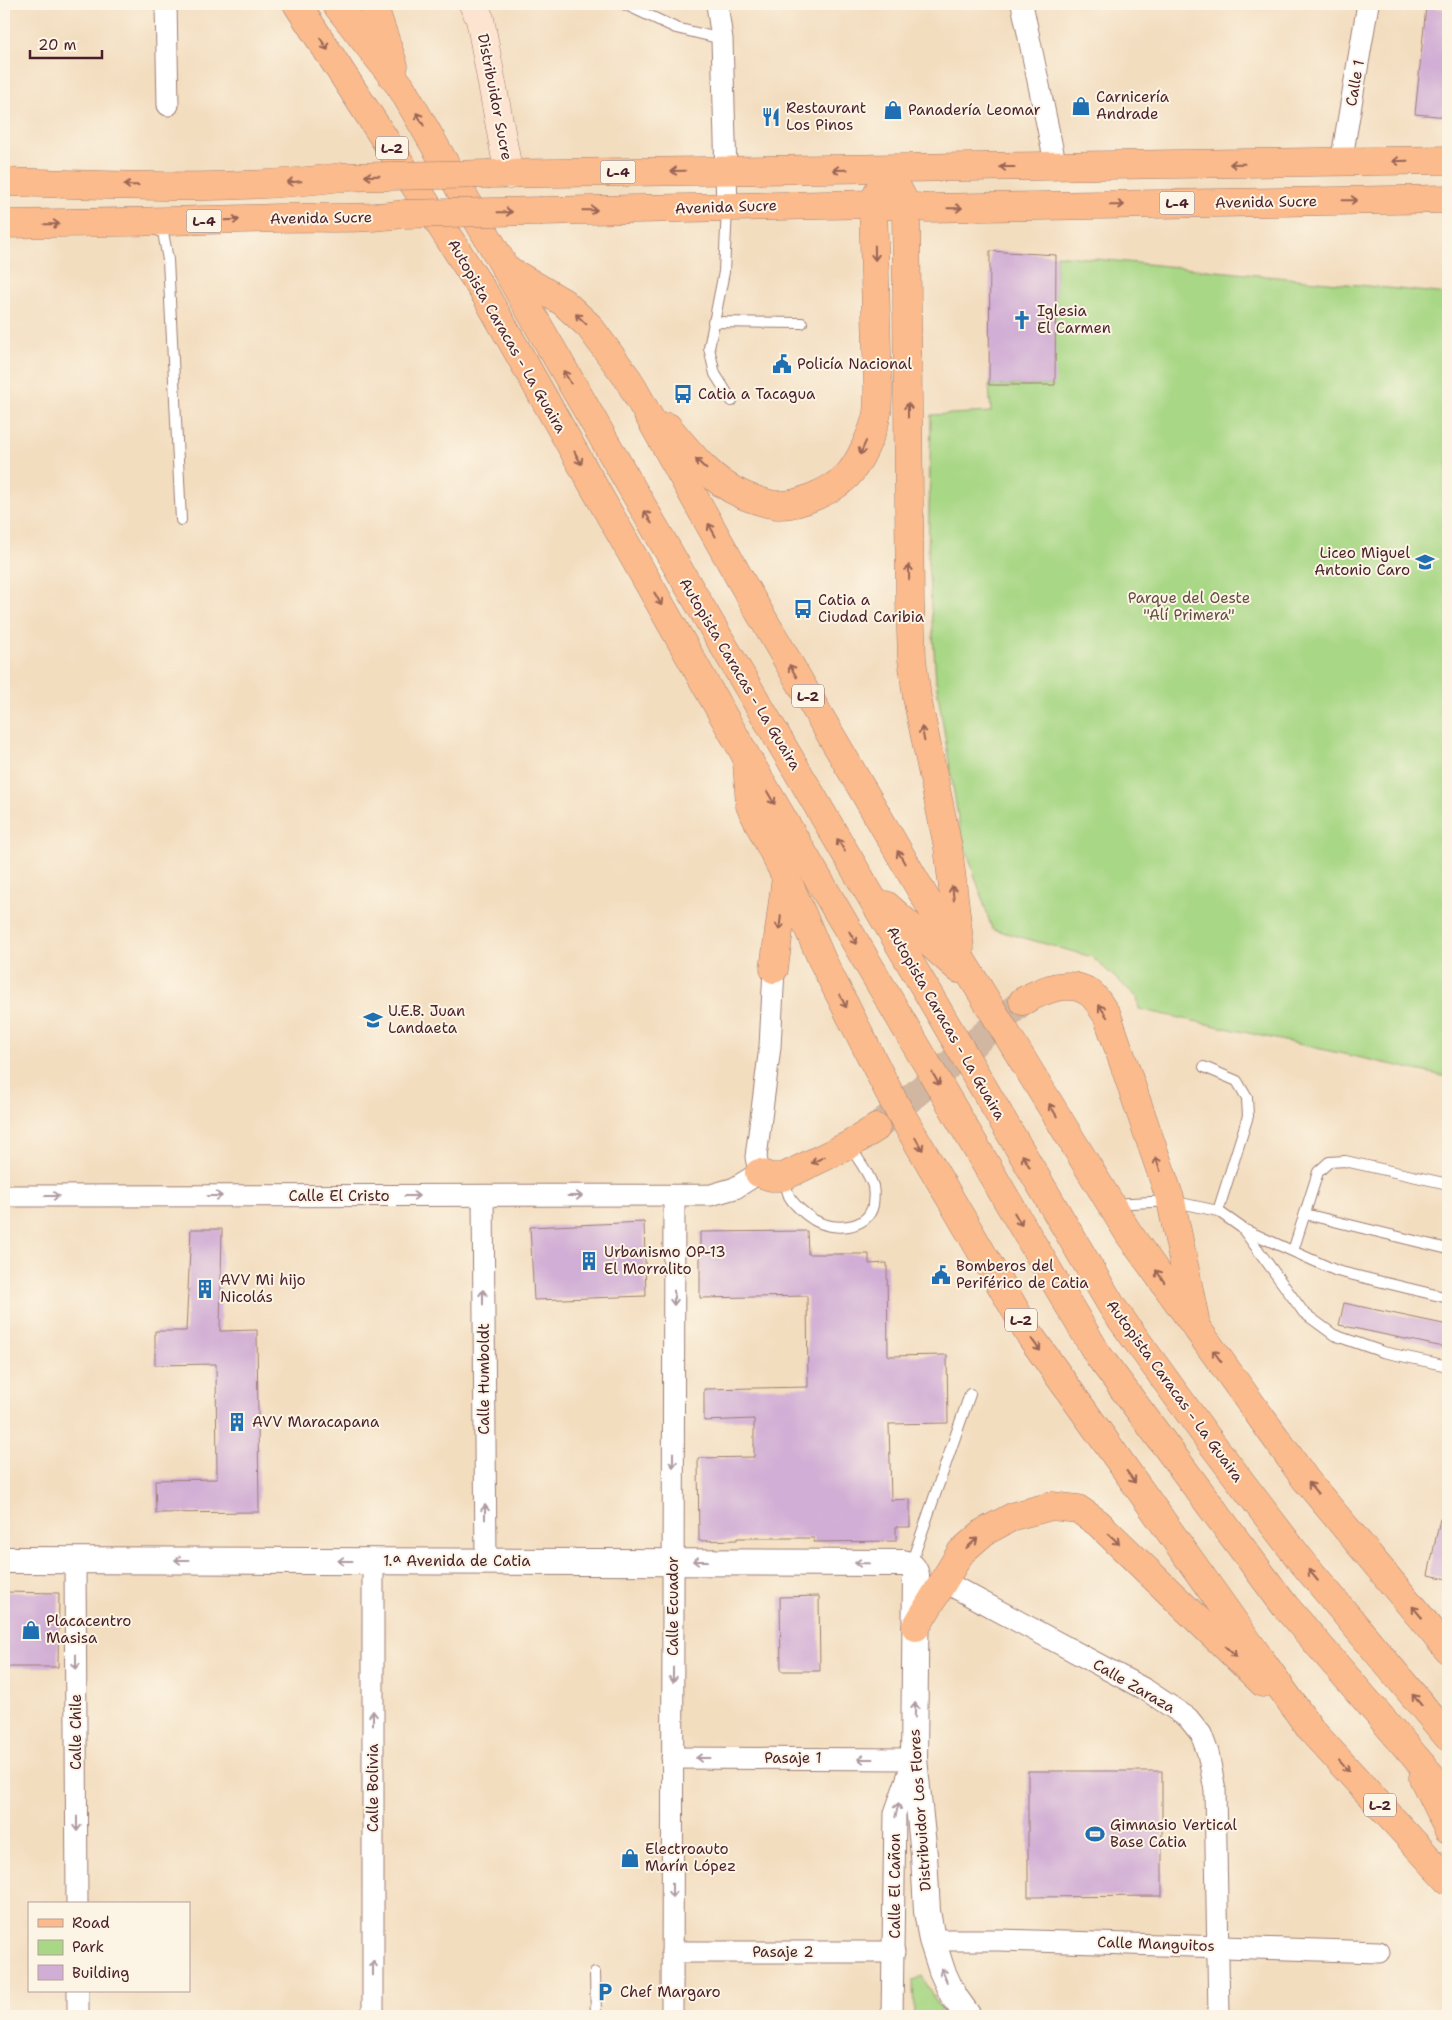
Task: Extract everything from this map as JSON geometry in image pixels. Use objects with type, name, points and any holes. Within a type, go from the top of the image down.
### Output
[{"type":"main road","name":"Autopista Caracas - La Guaira","points":[[297,4],[485,294],[746,756],[1098,1355],[1285,1606],[1448,1795]]},
{"type":"main road","name":"Autopista Caracas - La Guaira","points":[[336,4],[401,87],[677,566],[1113,1308],[1299,1558],[1448,1737]]},
{"type":"main road","points":[[373,4],[401,87]]},
{"type":"main road","name":"Distribuidor Sucre","points":[[478,9],[500,174]]},
{"type":"main road","name":"L-4","points":[[4,182],[168,186],[281,183],[342,176],[1448,160]]},
{"type":"main road","points":[[628,379],[690,453],[716,478],[741,494],[778,505],[806,500],[826,492],[848,475],[860,455],[877,414],[878,387],[873,204],[888,169]]},
{"type":"main road","points":[[888,169],[906,205],[912,659],[926,748],[948,847],[961,959]]},
{"type":"main road","name":"Avenida Sucre","points":[[4,224],[374,218],[404,214],[873,204],[929,208],[1448,199]]},
{"type":"main road","name":"Autopista Caracas - La Guaira","points":[[503,267],[563,302],[589,326],[628,379],[748,594],[961,959],[1130,1234],[1306,1480],[1448,1650]]},
{"type":"main road","name":"Autopista Caracas - La Guaira","points":[[746,756],[750,806],[786,877],[822,960],[894,1102],[1030,1336],[1311,1730],[1448,1880]]},
{"type":"main road","points":[[774,969],[786,877]]},
{"type":"main road","name":"L-2","points":[[866,887],[977,985]]},
{"type":"main road","points":[[774,969],[788,960],[805,956],[822,960]]},
{"type":"main road","points":[[1023,1000],[1048,988],[1072,986],[1090,993],[1107,1015],[1171,1201],[1198,1330]]},
{"type":"main road","points":[[771,1175],[849,1144],[876,1128]]},
{"type":"main road","points":[[916,1628],[961,1552],[984,1532],[1014,1516],[1052,1506],[1078,1509],[1098,1523],[1311,1730]]},
{"type":"main road","name":"L-2","points":[[1408,1748],[1448,1829]]},
{"type":"street","points":[[166,4],[168,105]]},
{"type":"street","points":[[718,4],[722,38],[727,207]]},
{"type":"street","points":[[1022,4],[1056,167]]},
{"type":"street","name":"Calle 1","points":[[1341,163],[1368,4]]},
{"type":"street","points":[[771,1175],[756,1157],[770,1048],[774,969]]},
{"type":"street","name":"Calle El Cristo","points":[[4,1196],[711,1195],[771,1175]]},
{"type":"street","name":"Calle Humboldt","points":[[483,1196],[486,1561]]},
{"type":"street","name":"Calle Ecuador","points":[[672,2016],[674,1196]]},
{"type":"street","name":"1.ª Avenida de Catia","points":[[4,1560],[673,1561],[903,1563],[910,1565]]},
{"type":"street","name":"Calle Chile","points":[[75,1560],[77,1902]]},
{"type":"street","name":"Calle Bolivia","points":[[373,1561],[373,2016]]},
{"type":"street","name":"Distribuidor Los Flores","points":[[910,1565],[916,1575],[914,1759],[924,1855],[926,1911],[932,1940],[942,1971],[953,1995],[968,2016]]},
{"type":"street","name":"Calle Zaraza","points":[[943,1581],[1146,1690],[1188,1718],[1201,1734],[1208,1753],[1215,1790],[1219,2016]]},
{"type":"street","name":"Pasaje 1","points":[[672,1758],[914,1759]]},
{"type":"street","name":"Calle El Cañon","points":[[892,2016],[895,1813],[914,1759]]},
{"type":"street","name":"Calle Manguitos","points":[[932,1940],[999,1940],[1380,1952]]},
{"type":"street","name":"Pasaje 2","points":[[672,1952],[894,1952]]},
{"type":"street","points":[[78,1992],[78,2016]]},
{"type":"lane","points":[[624,4],[676,28],[722,38]]},
{"type":"lane","points":[[727,207],[724,272],[709,348],[715,374],[732,401]]},
{"type":"lane","points":[[135,223],[163,232],[168,260],[181,520]]},
{"type":"lane","points":[[713,322],[802,322]]},
{"type":"lane","points":[[1204,1067],[1237,1081],[1247,1098],[1248,1116],[1218,1211]]},
{"type":"lane","points":[[771,1175],[803,1211],[815,1220],[836,1226],[852,1226],[869,1216],[872,1208],[873,1187],[849,1144]]},
{"type":"lane","points":[[1293,1251],[1318,1172],[1329,1162],[1345,1161],[1448,1184]]},
{"type":"lane","points":[[1112,1204],[1171,1201],[1218,1211],[1242,1228],[1337,1271],[1448,1298]]},
{"type":"lane","points":[[1305,1214],[1448,1250]]},
{"type":"lane","points":[[1242,1228],[1304,1313],[1334,1335],[1383,1352],[1448,1366]]},
{"type":"lane","points":[[910,1565],[970,1394]]},
{"type":"lane","points":[[595,1972],[596,2016]]},
{"type":"green space","name":"Parque del Oeste \"Alí Primera\"","points":[[1056,255],[1448,294],[1448,1077],[1139,1009],[1137,997],[1092,957],[992,929],[960,830],[936,681],[928,560],[931,415],[991,412],[989,385],[1054,385]]},
{"type":"green space","points":[[922,1976],[944,2016],[914,2016],[913,1980]]},
{"type":"building","points":[[1426,7],[1448,9],[1448,117],[1415,114]]},
{"type":"building","name":"Iglesia El Carmen","points":[[990,251],[1056,255],[1055,385],[989,385]]},
{"type":"building","name":"Urbanismo OP-13 El Morralito","points":[[644,1222],[646,1296],[534,1300],[530,1227]]},
{"type":"building","name":"AVV Maracapana","points":[[191,1229],[222,1229],[220,1331],[257,1330],[259,1512],[156,1513],[155,1480],[217,1479],[216,1364],[155,1365],[155,1331],[186,1331]]},
{"type":"building","points":[[807,1231],[808,1254],[869,1254],[869,1264],[887,1263],[888,1356],[947,1355],[948,1423],[889,1424],[891,1500],[910,1499],[910,1527],[896,1527],[896,1541],[814,1542],[814,1538],[737,1538],[737,1540],[699,1541],[698,1458],[754,1457],[754,1419],[704,1421],[704,1389],[808,1387],[807,1296],[700,1298],[700,1232]]},
{"type":"building","points":[[1344,1303],[1448,1325],[1448,1348],[1339,1325]]},
{"type":"building","points":[[1440,1519],[1448,1520],[1448,1579],[1428,1575]]},
{"type":"building","name":"Placacentro Masisa","points":[[4,1592],[59,1593],[58,1667],[4,1667]]},
{"type":"building","points":[[819,1596],[820,1671],[781,1671],[780,1597]]},
{"type":"building","name":"Gimnasio Vertical Base Catia","points":[[1028,1771],[1162,1771],[1162,1896],[1028,1897]]},
{"type":"tunnel","points":[[876,1128],[1023,1001]]},
{"type":"place","name":"Carnicería Andrade","points":[[1081,106]]},
{"type":"place","name":"Panadería Leomar","points":[[893,110]]},
{"type":"place","name":"Restaurant Los Pinos","points":[[771,117]]},
{"type":"place","name":"Iglesia El Carmen","points":[[1022,320]]},
{"type":"place","name":"Policía Nacional","points":[[782,364]]},
{"type":"place","name":"Catia a Tacagua","points":[[683,394]]},
{"type":"place","name":"Liceo Miguel Antonio Caro","points":[[1425,562]]},
{"type":"place","name":"Catia a Ciudad Caribia","points":[[803,609]]},
{"type":"place","name":"U.E.B. Juan Landaeta","points":[[373,1020]]},
{"type":"place","name":"Urbanismo OP-13 El Morralito","points":[[589,1261]]},
{"type":"place","name":"Bomberos del Periférico de Catia","points":[[941,1275]]},
{"type":"place","name":"AVV Mi hijo Nicolás","points":[[205,1289]]},
{"type":"place","name":"AVV Maracapana","points":[[237,1422]]},
{"type":"place","name":"Placacentro Masisa","points":[[31,1630]]},
{"type":"place","name":"Gimnasio Vertical Base Catia","points":[[1095,1834]]},
{"type":"place","name":"Electroauto Marín López","points":[[630,1858]]},
{"type":"place","name":"Chef Margaro","points":[[605,1992]]}]
